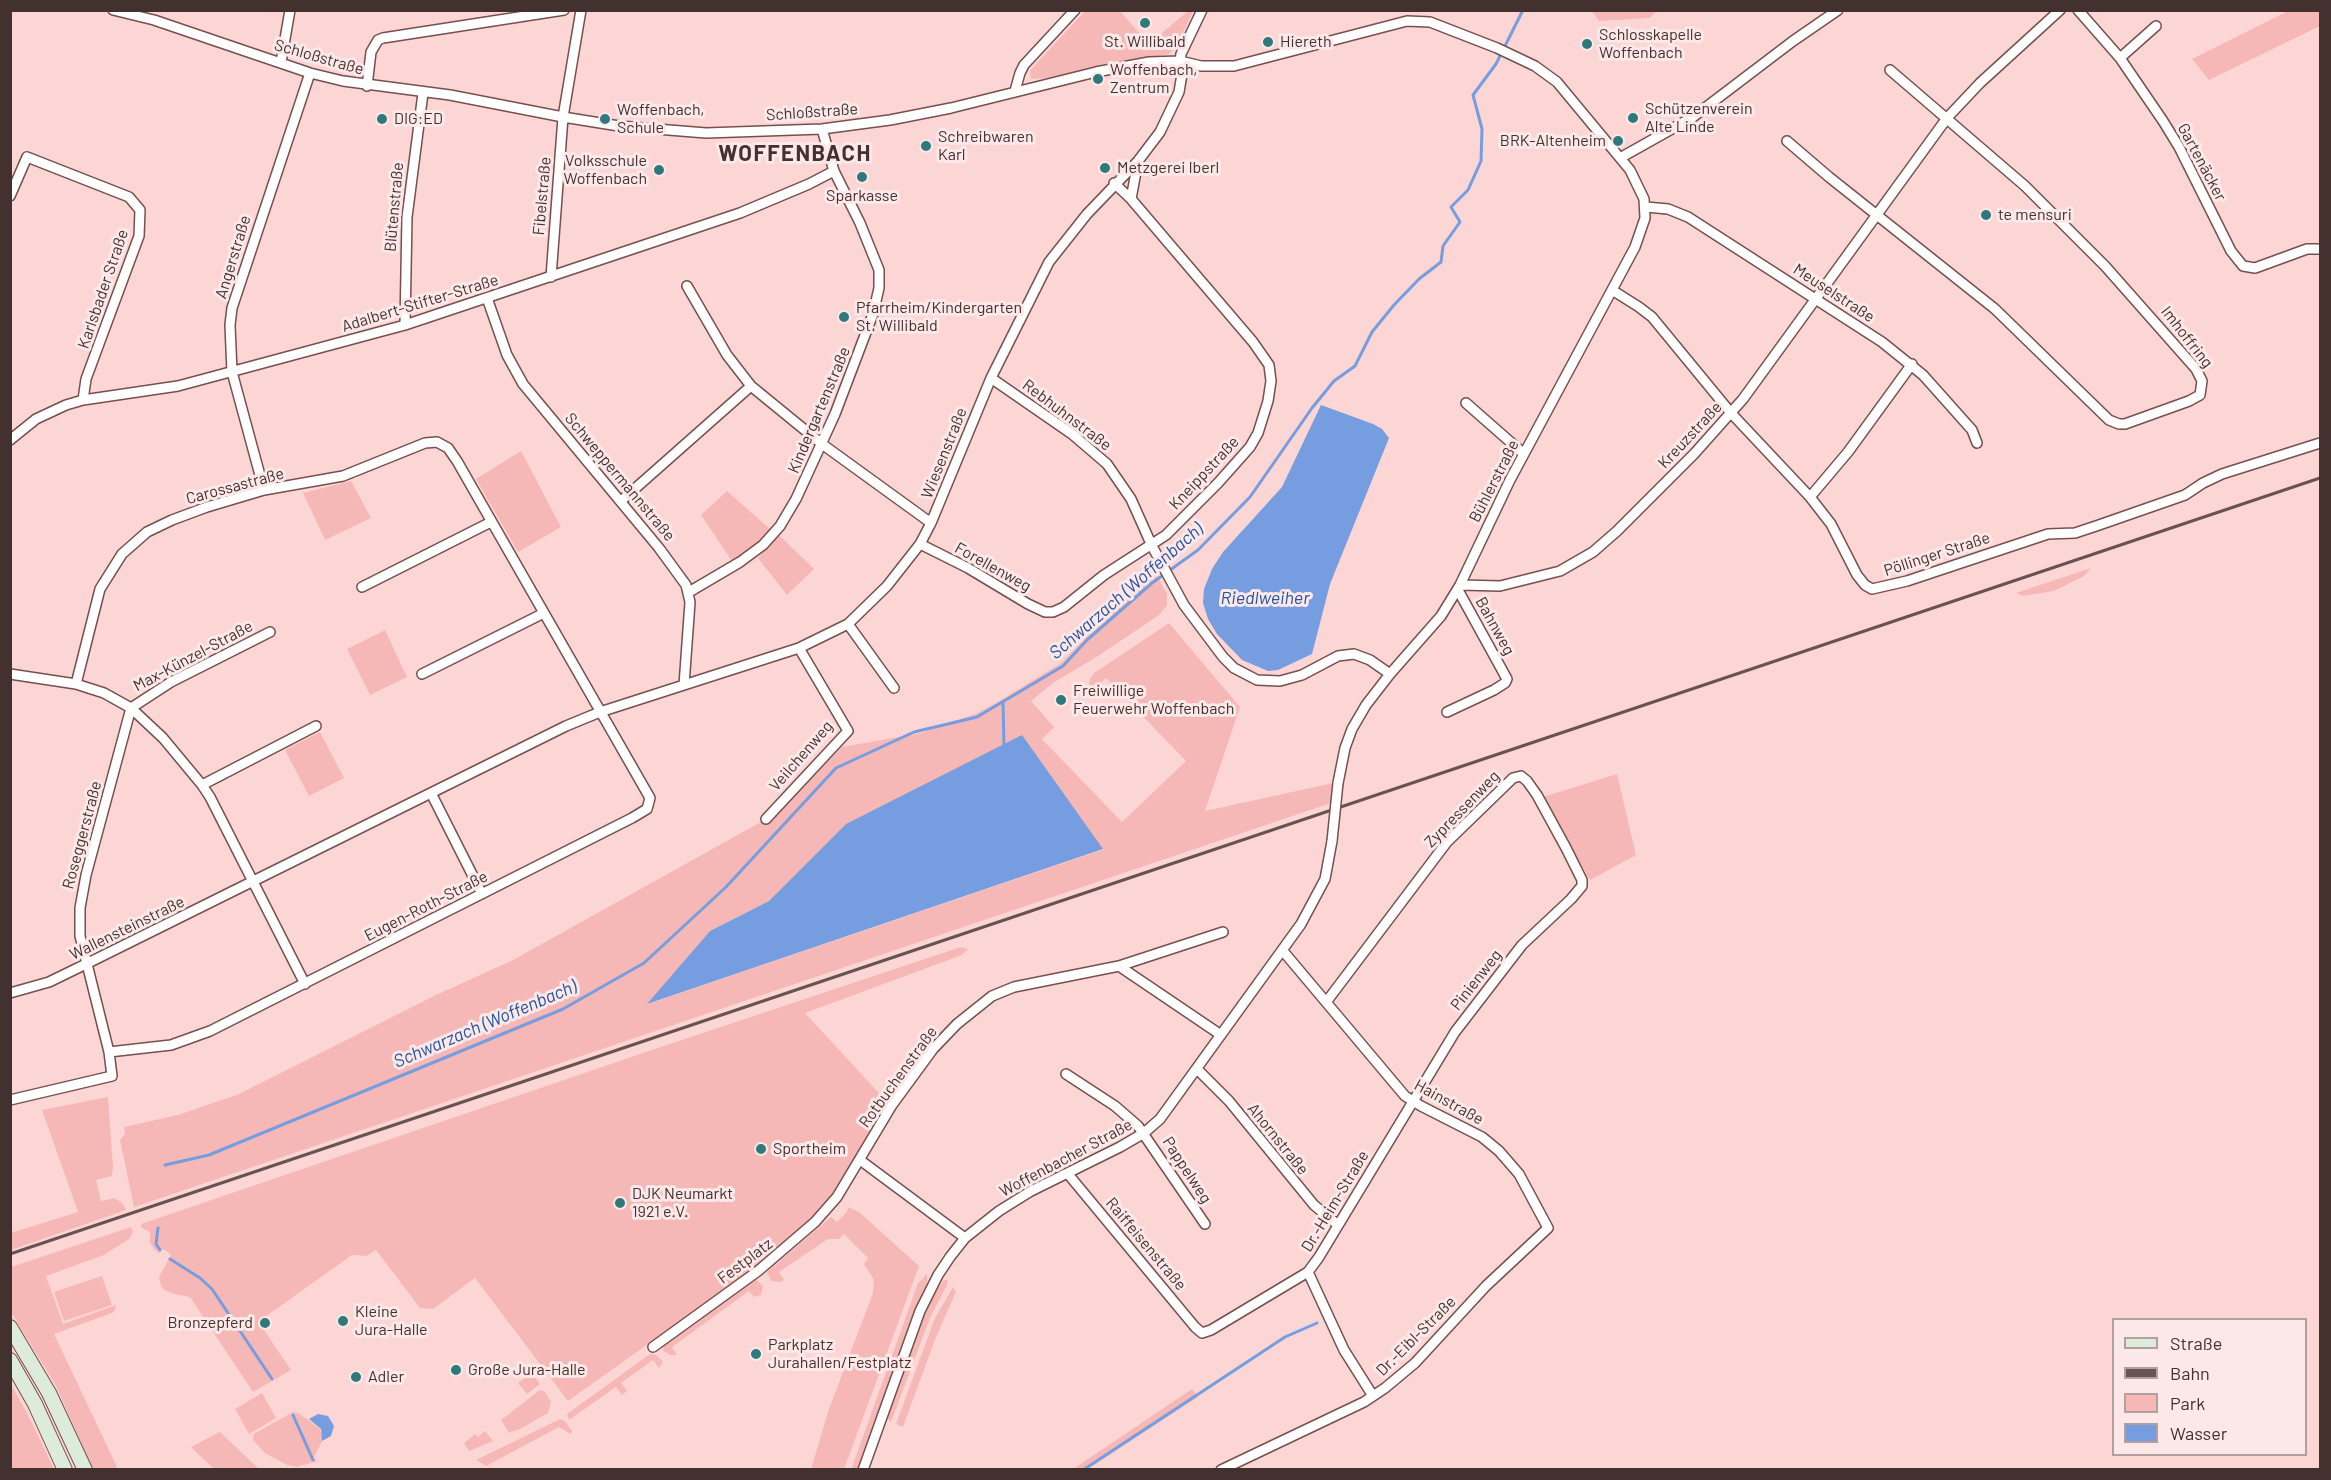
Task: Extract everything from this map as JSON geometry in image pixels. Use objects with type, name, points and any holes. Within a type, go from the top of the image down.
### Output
[{"type":"main road","points":[[10,1327],[49,1393],[85,1470]]},
{"type":"main road","points":[[10,1360],[35,1404],[65,1470]]},
{"type":"street","name":"Schloßstraße","points":[[113,10],[154,20],[310,73],[367,86],[450,94],[619,126],[706,133],[822,129],[890,120],[951,108],[1122,66],[1159,61],[1180,61],[1201,66],[1234,66],[1407,21],[1430,22],[1497,48],[1535,66],[1557,82],[1620,158]]},
{"type":"street","points":[[281,62],[290,10]]},
{"type":"street","points":[[367,86],[371,52],[378,40],[564,10]]},
{"type":"street","name":"Fibelstraße","points":[[551,277],[563,117],[580,10]]},
{"type":"street","points":[[1015,91],[1024,65],[1075,10]]},
{"type":"street","name":"Wiesenstraße","points":[[600,712],[800,648],[848,624],[887,586],[920,544],[931,523],[991,378],[1049,262],[1114,183],[1138,161],[1160,132],[1176,101],[1182,83],[1180,61],[1188,37],[1202,10]]},
{"type":"street","points":[[1427,10],[1430,22]]},
{"type":"street","points":[[1646,207],[1641,189],[1620,158],[1693,117],[1838,10]]},
{"type":"street","name":"Kreuzstraße","points":[[1459,588],[1500,586],[1560,571],[1580,560],[1617,531],[1694,454],[1731,413],[1947,118],[1980,83],[2060,10]]},
{"type":"street","name":"Gartenäcker","points":[[2078,10],[2120,58],[2179,147],[2231,251],[2243,266],[2255,268],[2307,249],[2320,249]]},
{"type":"street","points":[[2120,58],[2156,26]]},
{"type":"street","points":[[1890,70],[1947,118]]},
{"type":"street","name":"Angerstraße","points":[[264,490],[232,372],[230,325],[235,295],[310,73]]},
{"type":"street","name":"Blütenstraße","points":[[405,325],[406,217],[423,93]]},
{"type":"street","name":"Imhoffring","points":[[1876,213],[1995,309],[2114,423],[2138,420],[2200,395],[2202,381],[2196,369],[2171,338],[2105,266],[2025,186],[1947,118]]},
{"type":"street","name":"Kindergartenstraße","points":[[689,592],[763,545],[780,526],[796,499],[822,444],[866,337],[879,288],[879,270],[874,254],[834,171],[822,129]]},
{"type":"street","points":[[1787,141],[1876,213]]},
{"type":"street","name":"Karlsbader Straße","points":[[10,196],[27,157],[129,197],[140,210],[139,236],[86,379],[83,400]]},
{"type":"street","points":[[1131,199],[1138,161]]},
{"type":"street","name":"Adalbert-Stifter-Straße","points":[[10,440],[45,413],[83,400],[178,386],[405,325],[740,213],[834,171]]},
{"type":"street","name":"Kneippstraße","points":[[1053,612],[1065,607],[1104,575],[1152,546],[1191,511],[1250,447],[1265,414],[1271,381],[1269,365],[1262,353],[1131,199],[1114,183]]},
{"type":"street","name":"Bühlerstraße","points":[[1282,951],[1301,924],[1319,892],[1326,873],[1341,763],[1352,729],[1389,674],[1441,616],[1459,588],[1524,454],[1640,236],[1646,207]]},
{"type":"street","name":"Meuselstraße","points":[[1646,207],[1675,211],[1688,217],[1815,298],[1912,364],[1972,430],[1977,442]]},
{"type":"street","points":[[687,286],[727,355],[751,386],[822,444],[931,523]]},
{"type":"street","name":"Pöllinger Straße","points":[[1612,290],[1652,317],[1731,413],[1810,497],[1830,524],[1857,575],[1865,585],[1875,589],[2048,534],[2075,533],[2185,495],[2222,474],[2320,443]]},
{"type":"street","name":"Schweppermannstraße","points":[[487,298],[515,372],[659,548],[689,592]]},
{"type":"street","points":[[1810,497],[1848,452],[1912,364]]},
{"type":"street","name":"Rebhuhnstraße","points":[[991,378],[1072,434],[1107,464],[1131,500],[1176,591],[1195,621],[1234,668],[1252,678],[1271,682],[1292,679],[1338,656],[1348,654],[1365,657],[1389,674]]},
{"type":"street","points":[[621,501],[751,386]]},
{"type":"street","points":[[1466,403],[1524,454]]},
{"type":"street","name":"Carossastraße","points":[[76,684],[100,590],[122,554],[147,532],[164,523],[264,490],[343,476],[425,443],[437,442],[451,452],[600,712]]},
{"type":"street","points":[[362,587],[491,522]]},
{"type":"street","name":"Forellenweg","points":[[920,544],[968,568],[1028,603],[1046,612],[1053,612]]},
{"type":"street","name":"Bahnweg","points":[[1447,712],[1494,690],[1507,679],[1459,588]]},
{"type":"street","points":[[684,685],[689,592]]},
{"type":"street","points":[[422,674],[544,613]]},
{"type":"street","points":[[848,624],[894,688]]},
{"type":"street","name":"Max-Künzel-Straße","points":[[131,708],[171,682],[270,632]]},
{"type":"street","name":"Veilchenweg","points":[[766,819],[848,731],[800,648]]},
{"type":"street","name":"Max-Künzel-Straße","points":[[10,674],[76,684],[104,693],[131,708],[163,738],[202,785],[253,882]]},
{"type":"street","name":"Roseggerstraße","points":[[10,1100],[112,1076],[110,1052],[86,964],[79,921],[81,892],[131,708]]},
{"type":"street","name":"Wallensteinstraße","points":[[10,993],[49,982],[537,739],[600,712]]},
{"type":"street","name":"Eugen-Roth-Straße","points":[[110,1052],[183,1042],[244,1015],[647,809],[650,798],[600,712]]},
{"type":"street","points":[[202,785],[316,726]]},
{"type":"street","name":"Zypressenweg","points":[[1327,1001],[1447,842],[1484,804],[1517,776],[1524,778],[1532,786],[1545,809],[1582,880],[1580,889]]},
{"type":"street","points":[[431,793],[482,894]]},
{"type":"street","points":[[253,882],[305,984]]},
{"type":"street","name":"Pinienweg","points":[[1412,1101],[1455,1032],[1499,973],[1522,945],[1580,889]]},
{"type":"street","name":"Rotbuchenstraße","points":[[843,1187],[892,1105],[933,1049],[980,1004],[1014,987],[1119,966],[1223,932]]},
{"type":"street","name":"Hainstraße","points":[[1282,951],[1327,1001],[1369,1056],[1400,1090],[1412,1101],[1482,1137],[1499,1151],[1519,1174],[1548,1228]]},
{"type":"street","name":"Woffenbacher Straße","points":[[863,1470],[920,1311],[941,1269],[965,1238],[1006,1206],[1144,1133],[1167,1110],[1282,951]]},
{"type":"street","points":[[1119,966],[1221,1035]]},
{"type":"street","name":"Ahornstraße","points":[[1197,1069],[1229,1101],[1314,1205],[1338,1225]]},
{"type":"street","name":"Pappelweg","points":[[1066,1074],[1125,1113],[1144,1133],[1205,1224]]},
{"type":"street","name":"Dr.-Heim-Straße","points":[[1202,1333],[1211,1330],[1308,1272],[1320,1257],[1412,1101]]},
{"type":"street","points":[[860,1160],[965,1238]]},
{"type":"street","name":"Raiffeisenstraße","points":[[1068,1174],[1202,1333]]},
{"type":"street","name":"Festplatz","points":[[653,1347],[777,1256],[815,1222],[843,1187]]},
{"type":"street","name":"Dr.-Eibl-Straße","points":[[1221,1470],[1373,1396],[1415,1363],[1486,1286],[1548,1228]]},
{"type":"street","points":[[1308,1272],[1344,1350],[1373,1396]]},
{"type":"green space","points":[[1086,10],[1120,11],[1149,44],[1188,11],[1193,11],[1176,47],[1169,54],[1031,79],[1030,71]]},
{"type":"green space","points":[[1592,11],[1656,11],[1650,18],[1599,21]]},
{"type":"green space","points":[[2288,11],[2320,11],[2320,26],[2209,80],[2192,59]]},
{"type":"green space","points":[[521,451],[561,527],[518,552],[476,479]]},
{"type":"green space","points":[[351,481],[371,518],[325,540],[303,493]]},
{"type":"green space","points":[[727,491],[770,529],[754,546],[732,561],[701,515]]},
{"type":"green space","points":[[779,535],[814,569],[787,595],[758,558]]},
{"type":"green space","points":[[2091,568],[2084,576],[2054,591],[2023,596],[2016,593]]},
{"type":"green space","points":[[1153,569],[1167,594],[1167,605],[1159,615],[1053,683],[1031,701],[1054,727],[1042,739],[1122,822],[1186,761],[1106,678],[1093,690],[1089,684],[1090,679],[1094,673],[1169,623],[1240,707],[1205,811],[1333,783],[1331,803],[134,1207],[120,1140],[125,1134],[124,1127],[178,1115],[239,1094],[436,995],[513,960],[777,813],[842,747],[921,733],[975,714],[1061,663]],"holes":[[[1102,850],[648,1004],[710,931],[769,901]]]},
{"type":"green space","points":[[385,630],[407,677],[370,695],[347,649]]},
{"type":"green space","points":[[320,732],[344,778],[309,796],[285,750]]},
{"type":"green space","points":[[1617,774],[1636,855],[1590,880],[1543,797]]},
{"type":"green space","name":"DJK Neumarkt 1921 e.V.","points":[[961,947],[968,949],[962,955],[805,1013],[889,1104],[832,1198],[803,1228],[748,1273],[568,1401],[475,1278],[433,1309],[420,1308],[376,1250],[366,1256],[352,1255],[265,1317],[270,1325],[264,1330],[291,1370],[253,1392],[190,1297],[174,1294],[164,1290],[161,1286],[159,1277],[171,1255],[165,1250],[162,1249],[159,1253],[154,1249],[150,1243],[150,1232],[142,1228],[141,1224]]},
{"type":"green space","points":[[108,1097],[112,1176],[96,1180],[101,1201],[115,1198],[123,1204],[126,1210],[11,1250],[11,1233],[78,1212],[42,1110]]},
{"type":"green space","points":[[848,1207],[859,1212],[919,1266],[844,1469],[811,1469],[829,1409],[873,1293],[874,1280],[864,1264],[868,1258],[844,1234],[839,1239],[828,1239],[779,1272],[784,1280],[781,1282],[771,1281],[767,1272],[831,1217],[837,1222],[847,1212]]},
{"type":"green space","points":[[131,1227],[133,1232],[129,1239],[104,1255],[46,1276],[63,1324],[116,1305],[112,1313],[54,1334],[118,1469],[93,1469],[56,1386],[11,1312],[11,1267]]},
{"type":"green space","points":[[927,1274],[927,1285],[910,1324],[861,1459],[857,1469],[851,1470],[918,1283]]},
{"type":"green space","points":[[102,1276],[112,1305],[64,1321],[54,1292]]},
{"type":"green space","points":[[753,1280],[763,1286],[761,1295],[754,1297],[749,1291],[672,1347],[677,1355],[670,1355],[663,1351],[664,1345]]},
{"type":"green space","points":[[944,1280],[947,1280],[947,1285],[930,1318],[891,1422],[887,1418],[920,1326],[933,1295]]},
{"type":"green space","points":[[953,1287],[956,1292],[936,1337],[903,1427],[896,1424],[935,1318]]},
{"type":"green space","points":[[650,1354],[656,1355],[663,1362],[659,1368],[653,1360],[621,1383],[627,1391],[622,1395],[616,1387],[569,1420],[567,1414]]},
{"type":"green space","points":[[532,1373],[540,1384],[527,1394],[518,1383]]},
{"type":"green space","points":[[11,1385],[27,1413],[54,1469],[11,1469]]},
{"type":"green space","points":[[1192,1389],[1198,1397],[1088,1469],[1073,1469]]},
{"type":"green space","points":[[540,1390],[545,1392],[551,1402],[548,1413],[509,1433],[501,1420]]},
{"type":"green space","points":[[262,1393],[276,1418],[249,1434],[235,1409]]},
{"type":"green space","points":[[293,1412],[300,1414],[320,1429],[322,1441],[314,1457],[317,1461],[297,1467],[287,1465],[265,1453],[253,1440],[254,1434]]},
{"type":"green space","points":[[560,1419],[565,1421],[572,1431],[571,1434],[559,1427],[486,1466],[476,1460]]},
{"type":"green space","points":[[485,1431],[493,1441],[469,1451],[464,1443],[475,1434],[478,1437]]},
{"type":"green space","points":[[220,1432],[258,1469],[214,1469],[191,1447]]},
{"type":"water","name":"Riedlweiher","points":[[1321,405],[1373,424],[1382,429],[1389,438],[1330,584],[1312,654],[1278,670],[1268,671],[1242,660],[1217,634],[1208,619],[1203,603],[1204,589],[1212,569],[1223,552],[1282,487]]},
{"type":"water","points":[[1022,735],[1103,849],[647,1004],[710,931],[769,901],[846,824]]},
{"type":"water","points":[[318,1414],[328,1416],[334,1426],[331,1436],[322,1441],[321,1429],[309,1419]]},
{"type":"waterway","name":"Schwarzach (Woffenbach)","points":[[165,1165],[209,1155],[563,1009],[644,963],[726,887],[836,768],[914,732],[977,717],[1063,666],[1087,640],[1152,583],[1198,550],[1250,497],[1312,408],[1334,381],[1355,366],[1372,332],[1419,279],[1441,262],[1443,246],[1460,222],[1451,207],[1468,190],[1481,161],[1482,129],[1473,95],[1496,64],[1523,10]]},
{"type":"waterway","points":[[1003,702],[1004,748]]},
{"type":"waterway","points":[[158,1228],[156,1244],[160,1250]]},
{"type":"waterway","points":[[170,1259],[200,1278],[212,1289],[272,1379]]},
{"type":"waterway","points":[[1083,1470],[1285,1337],[1317,1323]]},
{"type":"waterway","points":[[293,1415],[313,1460]]},
{"type":"railway","points":[[10,1254],[2320,478]]},
{"type":"place","name":"St. Willibald","points":[[1145,23]]},
{"type":"place","name":"Hiereth","points":[[1268,42]]},
{"type":"place","name":"Schlosskapelle Woffenbach","points":[[1587,44]]},
{"type":"place","name":"Woffenbach, Zentrum","points":[[1098,79]]},
{"type":"place","name":"Schützenverein Alte Linde","points":[[1633,118]]},
{"type":"place","name":"DIG:ED","points":[[382,119]]},
{"type":"place","name":"Woffenbach, Schule","points":[[605,119]]},
{"type":"place","name":"BRK-Altenheim","points":[[1618,141]]},
{"type":"place","name":"Schreibwaren Karl","points":[[926,146]]},
{"type":"place","name":"Metzgerei Iberl","points":[[1105,168]]},
{"type":"place","name":"Volksschule Woffenbach","points":[[659,170]]},
{"type":"place","name":"Sparkasse","points":[[862,177]]},
{"type":"place","name":"te mensuri","points":[[1986,215]]},
{"type":"place","name":"Pfarrheim/Kindergarten St. Willibald","points":[[844,317]]},
{"type":"place","name":"Freiwillige Feuerwehr Woffenbach","points":[[1061,700]]},
{"type":"place","name":"Sportheim","points":[[761,1149]]},
{"type":"place","name":"DJK Neumarkt 1921 e.V.","points":[[620,1203]]},
{"type":"place","name":"Kleine Jura-Halle","points":[[343,1321]]},
{"type":"place","name":"Bronzepferd","points":[[265,1323]]},
{"type":"place","name":"Parkplatz Jurahallen/Festplatz","points":[[756,1354]]},
{"type":"place","name":"Große Jura-Halle","points":[[456,1370]]},
{"type":"place","name":"Adler","points":[[356,1377]]},
{"type":"district","name":"WOFFENBACH","points":[[795,154]]}]
